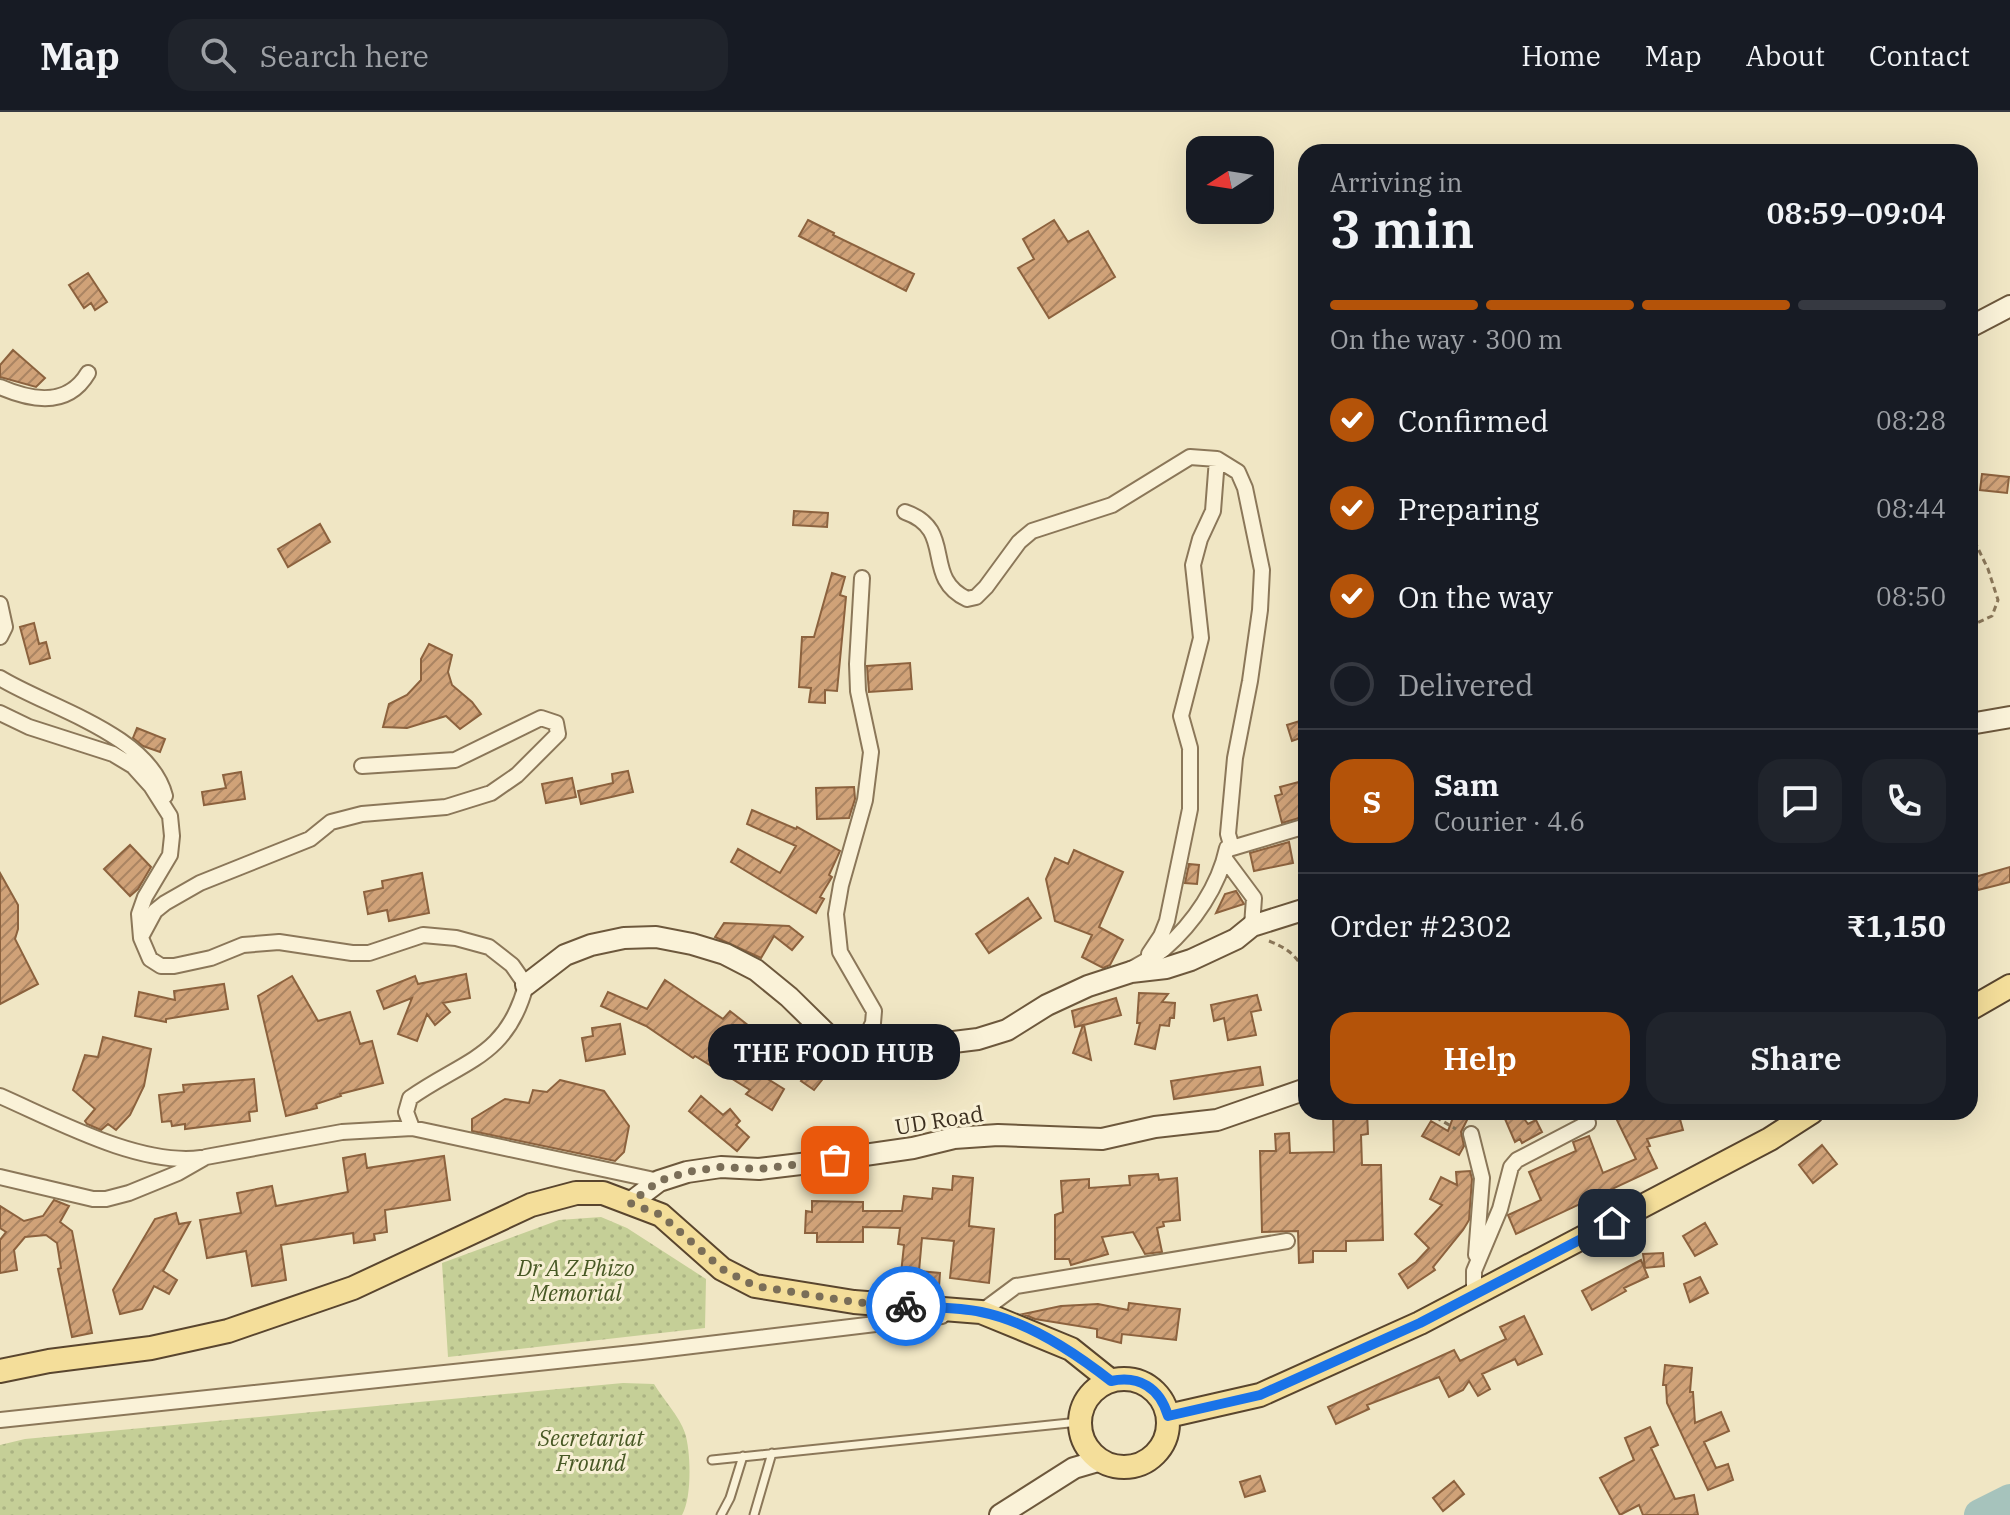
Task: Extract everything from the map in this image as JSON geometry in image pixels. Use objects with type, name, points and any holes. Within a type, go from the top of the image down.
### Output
[{"type":"main road","points":[[1978,322],[2010,306]]},
{"type":"main road","points":[[1978,723],[2010,717]]},
{"type":"main road","points":[[526,985],[565,955],[591,945],[624,938],[656,937],[725,954],[756,970],[789,997],[828,1037],[849,1054],[864,1059],[905,1048],[978,1039],[1007,1030],[1047,1005],[1088,986],[1124,974],[1166,968],[1191,960],[1244,932],[1298,912]]},
{"type":"main road","points":[[1978,1004],[2010,986]]},
{"type":"main road","name":"UD Road","points":[[630,1203],[659,1181],[687,1172],[721,1167],[759,1169],[809,1163],[913,1148],[954,1138],[998,1135],[1102,1139],[1155,1127],[1217,1120],[1298,1092]]},
{"type":"main road","points":[[1168,1416],[1260,1395],[1420,1323],[1758,1146],[1799,1120]]},
{"type":"main road","points":[[0,1371],[49,1361],[151,1348],[228,1331],[353,1288],[496,1220],[554,1197],[603,1193],[661,1215],[722,1269],[755,1286],[854,1302],[981,1312],[1071,1349],[1111,1381]]},
{"type":"main road","points":[[1000,1515],[1074,1468],[1098,1461],[1127,1468],[1147,1461],[1162,1447],[1168,1426],[1165,1405],[1152,1388],[1132,1379],[1111,1381],[1093,1391],[1079,1422],[1084,1441],[1098,1461]]},
{"type":"street","points":[[0,387],[55,400],[81,386],[88,373]]},
{"type":"street","points":[[905,512],[915,515],[930,529],[940,556],[944,580],[953,592],[967,599],[976,597],[986,587],[1019,542],[1032,531],[1112,505],[1190,457],[1217,459],[1238,472],[1245,488],[1262,570],[1250,681],[1235,758],[1228,854],[1207,900],[1163,949],[1124,974]]},
{"type":"street","points":[[1144,961],[1167,921],[1190,809],[1191,758],[1181,716],[1201,638],[1193,565],[1200,539],[1213,511],[1217,459]]},
{"type":"street","points":[[828,1037],[846,1039],[868,1033],[874,1011],[840,952],[836,914],[865,800],[871,752],[858,691],[862,578]]},
{"type":"street","points":[[0,604],[5,627],[0,637]]},
{"type":"street","points":[[0,678],[77,716],[126,746],[155,773],[163,788],[170,816],[170,855],[145,897],[139,914],[141,938],[150,959],[161,966],[211,958],[243,945],[279,942],[369,953],[423,935],[456,938],[489,947],[512,965],[526,985],[520,1009],[498,1043],[474,1061],[410,1098],[406,1112],[412,1128]]},
{"type":"street","points":[[0,713],[29,727],[113,754],[133,766],[151,786],[170,816]]},
{"type":"street","points":[[141,938],[155,911],[165,903],[200,883],[310,839],[331,822],[362,814],[446,807],[491,793],[517,775],[550,745],[558,734],[556,723],[541,718],[455,760],[362,766]]},
{"type":"street","points":[[1228,854],[1298,829]]},
{"type":"street","points":[[1228,854],[1254,898],[1244,932]]},
{"type":"street","points":[[0,1096],[146,1155],[191,1159],[342,1132],[412,1128],[659,1181]]},
{"type":"street","points":[[1474,1271],[1500,1209],[1511,1167],[1517,1160],[1588,1123]]},
{"type":"street","points":[[1471,1134],[1482,1178],[1474,1295]]},
{"type":"street","points":[[0,1177],[93,1199],[106,1199],[178,1173],[206,1157]]},
{"type":"street","points":[[0,1420],[642,1352],[981,1312],[1016,1286],[1287,1241]]},
{"type":"lane","points":[[712,1460],[1079,1422]]},
{"type":"lane","points":[[754,1515],[772,1453]]},
{"type":"lane","points":[[721,1515],[730,1498],[743,1456]]},
{"type":"path","points":[[1978,548],[1998,600],[1992,616],[1978,622]]},
{"type":"path","points":[[1244,932],[1286,948],[1298,960]]},
{"type":"path","points":[[1440,1120],[1471,1134]]},
{"type":"green space","name":"Dr A Z Phizo Memorial","points":[[601,1217],[627,1228],[706,1279],[705,1328],[448,1357],[442,1263],[559,1220]]},
{"type":"green space","name":"Secretariat Fround","points":[[623,1383],[654,1384],[683,1427],[690,1475],[688,1498],[682,1515],[0,1515],[0,1445],[25,1439]]},
{"type":"building","points":[[808,220],[914,274],[906,291],[799,236]]},
{"type":"building","points":[[1054,220],[1068,242],[1088,231],[1115,277],[1049,318],[1018,268],[1034,259],[1023,239]]},
{"type":"building","points":[[88,273],[107,302],[95,310],[91,303],[84,308],[69,285]]},
{"type":"building","points":[[13,350],[45,378],[36,387],[0,377],[0,365]]},
{"type":"building","points":[[1982,474],[2009,477],[2007,493],[1980,490]]},
{"type":"building","points":[[794,511],[828,513],[827,527],[793,525]]},
{"type":"building","points":[[320,524],[330,542],[288,567],[278,549]]},
{"type":"building","points":[[832,573],[845,577],[840,595],[846,597],[837,691],[825,690],[825,703],[809,702],[811,688],[799,687],[802,637],[814,637]]},
{"type":"building","points":[[34,623],[39,644],[46,642],[50,658],[30,664],[20,627]]},
{"type":"building","points":[[429,644],[452,655],[448,672],[452,685],[481,714],[460,729],[446,716],[407,728],[383,727],[389,704],[407,695],[421,680],[421,659]]},
{"type":"building","points":[[910,663],[912,689],[869,692],[867,666]]},
{"type":"building","points":[[1298,722],[1298,739],[1292,741],[1287,725]]},
{"type":"building","points":[[137,728],[165,739],[160,752],[143,746],[133,738]]},
{"type":"building","points":[[628,771],[633,792],[581,804],[578,791],[613,783],[612,774]]},
{"type":"building","points":[[241,772],[245,799],[204,805],[202,792],[226,788],[223,775]]},
{"type":"building","points":[[572,778],[576,797],[546,803],[542,784]]},
{"type":"building","points":[[1298,782],[1298,818],[1282,823],[1275,796],[1282,794],[1280,787]]},
{"type":"building","points":[[854,787],[855,799],[849,818],[817,819],[816,788]]},
{"type":"building","points":[[752,810],[797,827],[840,851],[829,875],[832,877],[820,897],[824,899],[816,913],[731,862],[738,849],[780,873],[796,846],[747,824]]},
{"type":"building","points":[[1289,842],[1293,863],[1254,871],[1250,853]]},
{"type":"building","points":[[130,845],[151,867],[130,896],[104,869]]},
{"type":"building","points":[[1074,850],[1123,872],[1099,927],[1123,940],[1110,965],[1103,968],[1082,957],[1092,935],[1055,921],[1046,879],[1055,858],[1068,864]]},
{"type":"building","points":[[1189,864],[1199,865],[1197,884],[1185,883]]},
{"type":"building","points":[[2010,867],[2010,882],[1978,890],[1978,876]]},
{"type":"building","points":[[0,873],[18,905],[15,939],[38,984],[0,1004]]},
{"type":"building","points":[[422,873],[429,913],[389,921],[387,910],[368,914],[364,892],[383,888],[382,881]]},
{"type":"building","points":[[1236,891],[1244,904],[1216,913],[1225,894]]},
{"type":"building","points":[[1028,898],[1041,918],[989,953],[976,934]]},
{"type":"building","points":[[724,923],[789,926],[803,937],[792,950],[774,936],[761,958],[715,937]]},
{"type":"building","points":[[466,974],[470,998],[443,1003],[450,1012],[435,1025],[427,1014],[417,1041],[398,1034],[412,998],[384,1009],[377,991],[415,976],[418,984]]},
{"type":"building","points":[[292,976],[318,1021],[350,1012],[360,1044],[372,1041],[383,1083],[340,1094],[316,1104],[317,1108],[286,1116],[258,996]]},
{"type":"building","points":[[665,980],[723,1019],[730,1011],[754,1030],[732,1057],[784,1089],[772,1110],[746,1094],[750,1090],[695,1056],[693,1058],[646,1026],[601,1006],[608,992],[647,1009]]},
{"type":"building","points":[[224,984],[228,1009],[166,1019],[166,1022],[135,1016],[139,992],[175,1000],[174,991]]},
{"type":"building","points":[[1139,993],[1168,994],[1162,1002],[1175,1003],[1174,1018],[1170,1018],[1169,1026],[1160,1025],[1155,1049],[1135,1044],[1140,1023],[1137,1023]]},
{"type":"building","points":[[1257,995],[1261,1010],[1251,1012],[1256,1035],[1228,1040],[1224,1018],[1214,1021],[1211,1005]]},
{"type":"building","points":[[1116,998],[1121,1015],[1084,1025],[1091,1060],[1073,1053],[1083,1025],[1075,1027],[1072,1011]]},
{"type":"building","points":[[620,1024],[625,1054],[586,1061],[582,1038],[593,1036],[592,1028]]},
{"type":"building","points":[[103,1037],[151,1049],[144,1086],[130,1115],[116,1130],[108,1124],[101,1130],[87,1124],[85,1121],[95,1109],[73,1090],[85,1055],[98,1057]]},
{"type":"building","points":[[1260,1067],[1263,1085],[1174,1099],[1171,1081]]},
{"type":"building","points":[[809,1070],[822,1080],[814,1090],[801,1081]]},
{"type":"building","points":[[254,1079],[257,1111],[249,1112],[250,1121],[185,1129],[185,1124],[172,1126],[171,1121],[162,1122],[159,1095],[184,1092],[183,1085]]},
{"type":"building","points":[[560,1080],[604,1091],[629,1126],[624,1152],[615,1161],[472,1131],[472,1119],[505,1099],[529,1103],[533,1090],[547,1092]]},
{"type":"building","points":[[701,1096],[723,1115],[730,1109],[740,1121],[736,1125],[749,1137],[737,1151],[689,1111]]},
{"type":"building","points":[[1333,1120],[1367,1120],[1368,1134],[1361,1135],[1362,1165],[1381,1165],[1383,1240],[1346,1241],[1346,1251],[1313,1251],[1313,1262],[1299,1263],[1298,1231],[1262,1232],[1260,1151],[1276,1151],[1275,1134],[1289,1133],[1290,1153],[1334,1152]]},
{"type":"building","points":[[1452,1120],[1467,1120],[1461,1132],[1464,1146],[1459,1155],[1422,1136],[1431,1121],[1448,1131]]},
{"type":"building","points":[[1505,1120],[1525,1120],[1528,1124],[1536,1120],[1542,1132],[1522,1143],[1520,1139],[1515,1142]]},
{"type":"building","points":[[1617,1120],[1680,1120],[1683,1130],[1647,1139],[1650,1146],[1647,1147],[1657,1168],[1516,1234],[1508,1215],[1541,1200],[1529,1172],[1576,1151],[1573,1142],[1589,1136],[1603,1173],[1636,1159]]},
{"type":"building","points":[[1822,1145],[1837,1164],[1813,1183],[1799,1165]]},
{"type":"building","points":[[365,1154],[367,1168],[444,1156],[450,1200],[385,1210],[387,1232],[374,1234],[375,1240],[354,1243],[353,1233],[281,1245],[286,1280],[252,1286],[246,1251],[207,1258],[200,1220],[241,1213],[237,1193],[272,1186],[276,1206],[348,1192],[343,1158]]},
{"type":"building","points":[[1470,1171],[1469,1220],[1433,1267],[1435,1270],[1408,1288],[1399,1274],[1429,1248],[1415,1234],[1442,1205],[1430,1199],[1441,1177],[1457,1185],[1456,1172]]},
{"type":"building","points":[[1158,1174],[1159,1180],[1177,1178],[1180,1220],[1163,1222],[1164,1226],[1157,1228],[1162,1252],[1145,1254],[1133,1232],[1102,1237],[1108,1254],[1071,1265],[1069,1259],[1055,1259],[1055,1215],[1063,1212],[1061,1181],[1089,1179],[1089,1188],[1130,1185],[1129,1176]]},
{"type":"building","points":[[953,1176],[973,1178],[969,1226],[994,1229],[989,1283],[950,1278],[954,1241],[922,1238],[919,1271],[940,1273],[939,1287],[900,1283],[904,1245],[898,1244],[900,1228],[863,1227],[863,1242],[817,1242],[817,1233],[805,1233],[806,1211],[812,1212],[812,1201],[863,1202],[863,1211],[902,1211],[904,1196],[932,1199],[933,1188],[952,1190]]},
{"type":"building","points":[[54,1200],[69,1206],[60,1222],[72,1231],[92,1333],[72,1337],[58,1269],[61,1268],[57,1243],[46,1235],[25,1237],[14,1250],[17,1270],[0,1273],[0,1240],[6,1232],[0,1228],[0,1206],[24,1221],[43,1216]]},
{"type":"building","points":[[176,1213],[179,1224],[190,1222],[163,1271],[177,1280],[169,1294],[154,1286],[142,1309],[120,1314],[113,1290],[155,1219]]},
{"type":"building","points":[[1705,1223],[1717,1244],[1695,1256],[1683,1236]]},
{"type":"building","points":[[1663,1253],[1664,1266],[1645,1268],[1643,1254]]},
{"type":"building","points":[[1641,1260],[1648,1277],[1624,1288],[1626,1291],[1592,1310],[1582,1291]]},
{"type":"building","points":[[1700,1277],[1708,1293],[1690,1302],[1684,1284]]},
{"type":"building","points":[[1129,1303],[1180,1309],[1176,1340],[1122,1334],[1121,1343],[1097,1337],[1097,1329],[1035,1319],[1023,1314],[1061,1306],[1098,1304],[1128,1310]]},
{"type":"building","points":[[1524,1316],[1542,1354],[1518,1365],[1515,1359],[1482,1374],[1490,1389],[1478,1396],[1469,1381],[1463,1390],[1449,1397],[1439,1377],[1367,1405],[1369,1409],[1336,1424],[1328,1407],[1454,1350],[1460,1361],[1506,1339],[1500,1327]]},
{"type":"building","points":[[1665,1365],[1692,1368],[1690,1392],[1693,1392],[1695,1423],[1721,1412],[1729,1431],[1704,1442],[1716,1468],[1728,1464],[1733,1480],[1708,1490],[1667,1403],[1666,1385],[1663,1385]]},
{"type":"building","points":[[1650,1427],[1658,1445],[1651,1448],[1675,1499],[1694,1495],[1698,1515],[1643,1515],[1639,1505],[1620,1515],[1600,1478],[1634,1460],[1625,1438]]},
{"type":"building","points":[[1260,1476],[1265,1491],[1245,1497],[1240,1482]]},
{"type":"building","points":[[1454,1481],[1464,1494],[1443,1511],[1433,1498]]},
{"type":"waterway","points":[[1980,1515],[2010,1500]]},
{"type":"way so far","points":[[835,1160],[759,1169],[721,1167],[687,1172],[659,1181],[630,1203],[661,1215],[722,1269],[755,1286],[854,1302],[906,1306]]},
{"type":"place","name":"THE FOOD HUB","points":[[835,1160]]},
{"type":"route","points":[[906,1306],[981,1312],[1017,1325],[1071,1349],[1111,1381],[1132,1379],[1152,1388],[1165,1405],[1168,1416],[1260,1395],[1420,1323],[1612,1223]]}]
